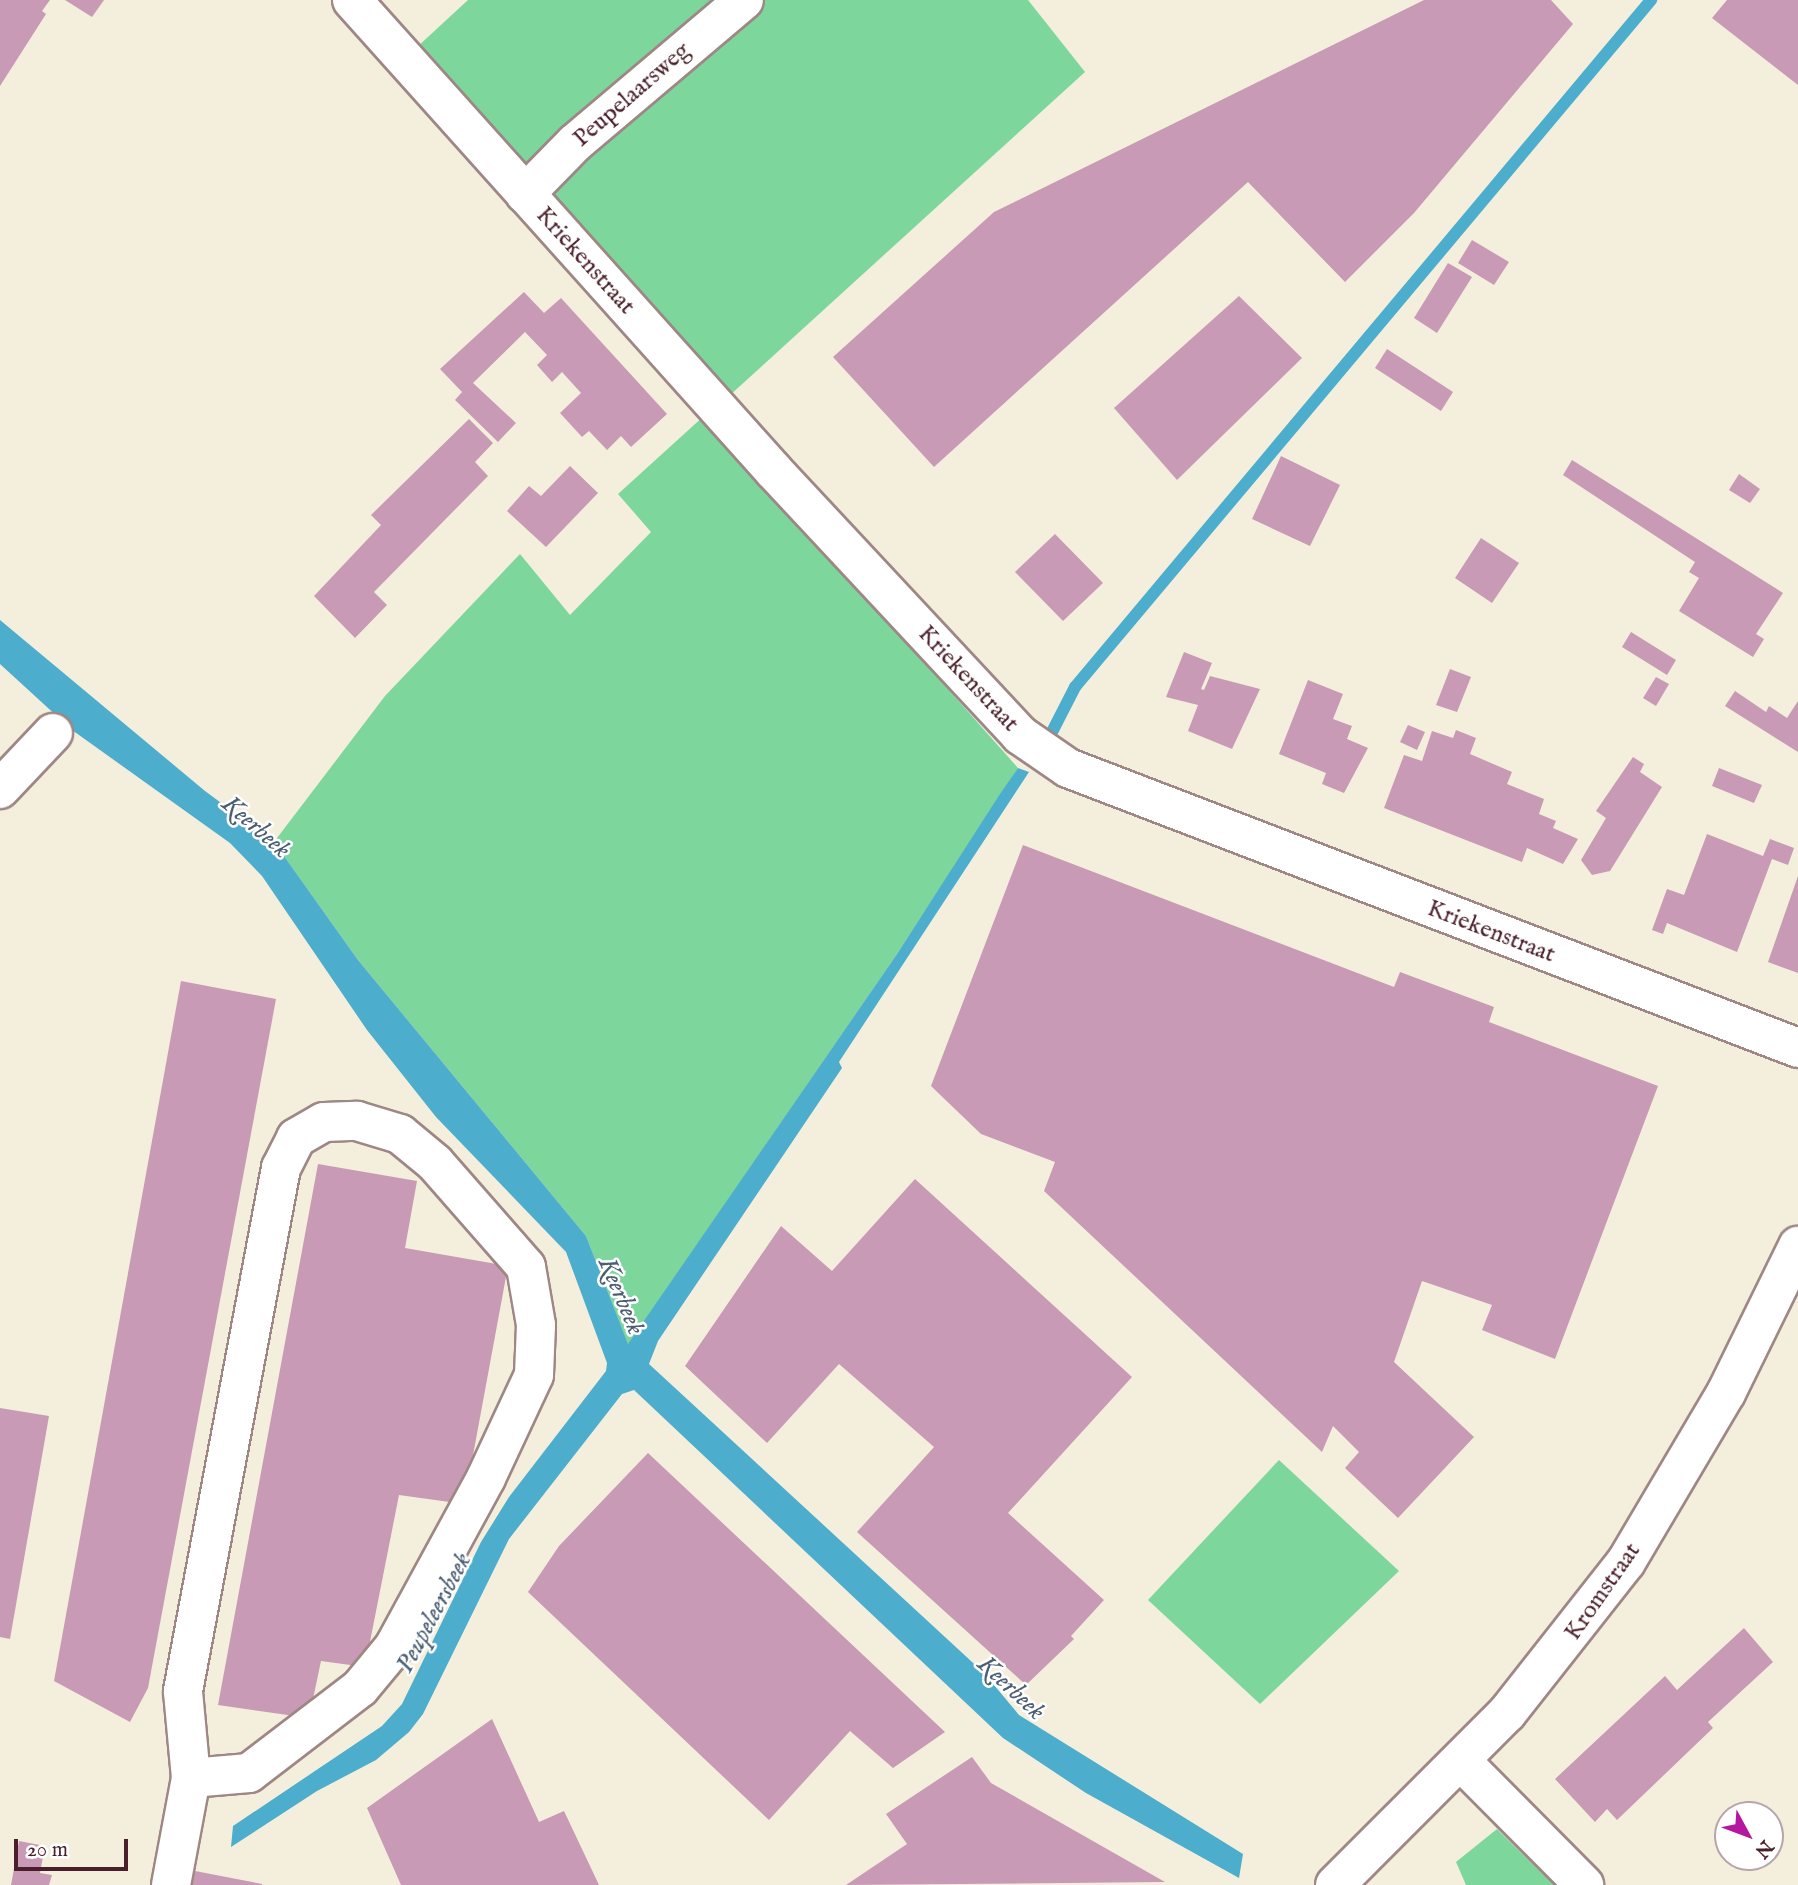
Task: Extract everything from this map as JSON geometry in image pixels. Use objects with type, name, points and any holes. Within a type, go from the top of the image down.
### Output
[{"type":"street","name":"Kriekenstraat","points":[[352,0],[774,471],[1011,725],[1068,768],[1798,1048]]},
{"type":"street","name":"Peupelaarsweg","points":[[525,194],[575,143],[744,0]]},
{"type":"street","points":[[0,789],[53,733]]},
{"type":"street","points":[[171,1885],[191,1778],[183,1691],[281,1168],[296,1138],[324,1122],[358,1121],[400,1133],[435,1163],[526,1267],[536,1325],[534,1376],[486,1478],[394,1647],[360,1688],[249,1773],[191,1778]]},
{"type":"street","name":"Kromstraat","points":[[1335,1885],[1461,1761],[1564,1646],[1626,1562],[1726,1393],[1798,1247]]},
{"type":"street","points":[[1461,1761],[1584,1885]]},
{"type":"green space","points":[[468,0],[1028,0],[1085,72],[729,396],[416,48]]},
{"type":"green space","points":[[705,415],[1018,768],[897,954],[628,1345],[586,1236],[358,960],[274,842],[385,696],[520,554],[570,615],[651,532],[618,494]]},
{"type":"green space","points":[[1279,1460],[1399,1571],[1260,1704],[1148,1600]]},
{"type":"green space","points":[[1497,1829],[1554,1885],[1466,1885],[1456,1862]]},
{"type":"water","points":[[0,620],[205,791],[274,842],[358,960],[586,1236],[628,1344],[897,954],[1018,768],[1029,772],[839,1062],[842,1068],[658,1341],[649,1364],[984,1673],[1019,1715],[1243,1854],[1239,1878],[1086,1793],[1003,1738],[634,1390],[622,1394],[509,1539],[423,1714],[409,1732],[376,1760],[317,1791],[231,1847],[233,1826],[382,1726],[402,1704],[481,1542],[509,1497],[606,1371],[607,1363],[566,1252],[436,1117],[367,1030],[262,876],[230,843],[72,730],[0,664]]},
{"type":"building","points":[[0,0],[50,0],[42,11],[46,14],[0,86]]},
{"type":"building","points":[[65,0],[104,0],[92,17]]},
{"type":"building","points":[[1424,0],[1551,0],[1573,24],[1414,213],[1345,282],[1248,182],[934,467],[833,357],[994,212]]},
{"type":"building","points":[[1727,0],[1798,0],[1798,85],[1712,18]]},
{"type":"building","points":[[1472,240],[1509,262],[1494,285],[1458,263]]},
{"type":"building","points":[[1448,263],[1472,277],[1437,333],[1414,318]]},
{"type":"building","points":[[524,292],[544,313],[561,298],[667,414],[631,447],[621,436],[607,450],[589,431],[582,437],[560,413],[581,393],[562,372],[552,382],[537,365],[547,355],[525,332],[473,383],[516,423],[498,442],[455,400],[462,392],[440,369]]},
{"type":"building","points":[[1239,296],[1302,358],[1177,480],[1114,408]]},
{"type":"building","points":[[1387,349],[1453,392],[1441,411],[1375,368]]},
{"type":"building","points":[[469,419],[493,443],[475,462],[488,476],[374,592],[387,605],[355,638],[314,596],[381,525],[371,515]]},
{"type":"building","points":[[1281,456],[1340,485],[1310,546],[1252,519]]},
{"type":"building","points":[[1572,460],[1783,593],[1756,634],[1764,639],[1753,657],[1679,611],[1699,578],[1689,572],[1695,562],[1563,475]]},
{"type":"building","points":[[570,466],[598,493],[546,547],[507,511],[529,486],[541,496]]},
{"type":"building","points":[[1739,474],[1760,489],[1750,503],[1729,490]]},
{"type":"building","points":[[1055,534],[1103,583],[1063,621],[1015,572]]},
{"type":"building","points":[[1481,538],[1519,563],[1492,603],[1455,578]]},
{"type":"building","points":[[1631,632],[1676,660],[1667,675],[1622,647]]},
{"type":"building","points":[[1184,652],[1212,663],[1201,689],[1204,690],[1210,676],[1260,689],[1232,749],[1188,731],[1198,705],[1166,697]]},
{"type":"building","points":[[1450,669],[1471,677],[1457,712],[1436,705]]},
{"type":"building","points":[[1656,677],[1669,684],[1656,706],[1643,698]]},
{"type":"building","points":[[1308,680],[1343,694],[1333,719],[1352,726],[1347,739],[1368,748],[1344,793],[1322,784],[1326,773],[1279,754]]},
{"type":"building","points":[[1735,691],[1766,712],[1769,706],[1787,718],[1798,701],[1798,752],[1725,706]]},
{"type":"building","points":[[1408,725],[1425,732],[1417,750],[1400,742]]},
{"type":"building","points":[[1456,730],[1476,738],[1470,754],[1512,772],[1507,784],[1544,799],[1539,814],[1556,821],[1553,828],[1578,839],[1563,864],[1527,848],[1522,862],[1384,808],[1404,755],[1422,761],[1432,731],[1453,738]]},
{"type":"building","points":[[1633,757],[1644,764],[1640,772],[1662,787],[1610,871],[1592,875],[1581,860],[1606,818],[1596,811]]},
{"type":"building","points":[[1719,768],[1762,785],[1754,803],[1712,786]]},
{"type":"building","points":[[1707,834],[1763,856],[1770,839],[1794,848],[1788,865],[1772,859],[1737,952],[1667,923],[1663,934],[1652,930],[1667,889],[1684,895]]},
{"type":"building","points":[[1023,845],[1394,987],[1400,972],[1494,1007],[1489,1022],[1658,1086],[1555,1359],[1482,1330],[1492,1305],[1422,1281],[1394,1362],[1474,1437],[1398,1518],[1345,1468],[1359,1452],[1333,1426],[1322,1452],[1044,1191],[1055,1162],[981,1134],[931,1086]]},
{"type":"building","points":[[1798,876],[1798,973],[1768,962]]},
{"type":"building","points":[[181,981],[276,999],[148,1688],[130,1722],[54,1681]]},
{"type":"building","points":[[318,1164],[417,1181],[405,1248],[508,1266],[464,1504],[399,1495],[365,1667],[321,1661],[309,1718],[218,1705]]},
{"type":"building","points":[[915,1179],[1132,1377],[1008,1513],[1104,1600],[1071,1636],[1074,1639],[1026,1685],[857,1532],[934,1447],[839,1364],[767,1443],[685,1366],[781,1226],[832,1271]]},
{"type":"building","points":[[0,1408],[49,1416],[10,1639],[0,1637]]},
{"type":"building","points":[[648,1453],[945,1732],[893,1768],[850,1731],[769,1820],[528,1592],[559,1546]]},
{"type":"building","points":[[1744,1628],[1773,1662],[1708,1722],[1713,1728],[1617,1820],[1607,1809],[1595,1822],[1555,1779],[1665,1676],[1677,1690]]},
{"type":"building","points":[[492,1719],[539,1822],[564,1811],[599,1885],[401,1885],[367,1808]]},
{"type":"building","points":[[972,1757],[991,1783],[1165,1882],[846,1885],[907,1844],[886,1814]]},
{"type":"building","points":[[19,1841],[45,1846],[40,1873],[52,1875],[49,1885],[11,1885]]},
{"type":"building","points":[[190,1870],[262,1884],[262,1885],[188,1885]]},
{"type":"waterway","points":[[1051,734],[1075,687],[1651,0]]},
{"type":"water label","name":"Keerbeek","points":[[256,827]]},
{"type":"water label","name":"Keerbeek","points":[[621,1296]]},
{"type":"water label","name":"Peupeleersbeek","points":[[434,1613]]},
{"type":"water label","name":"Keerbeek","points":[[1011,1688]]}]
